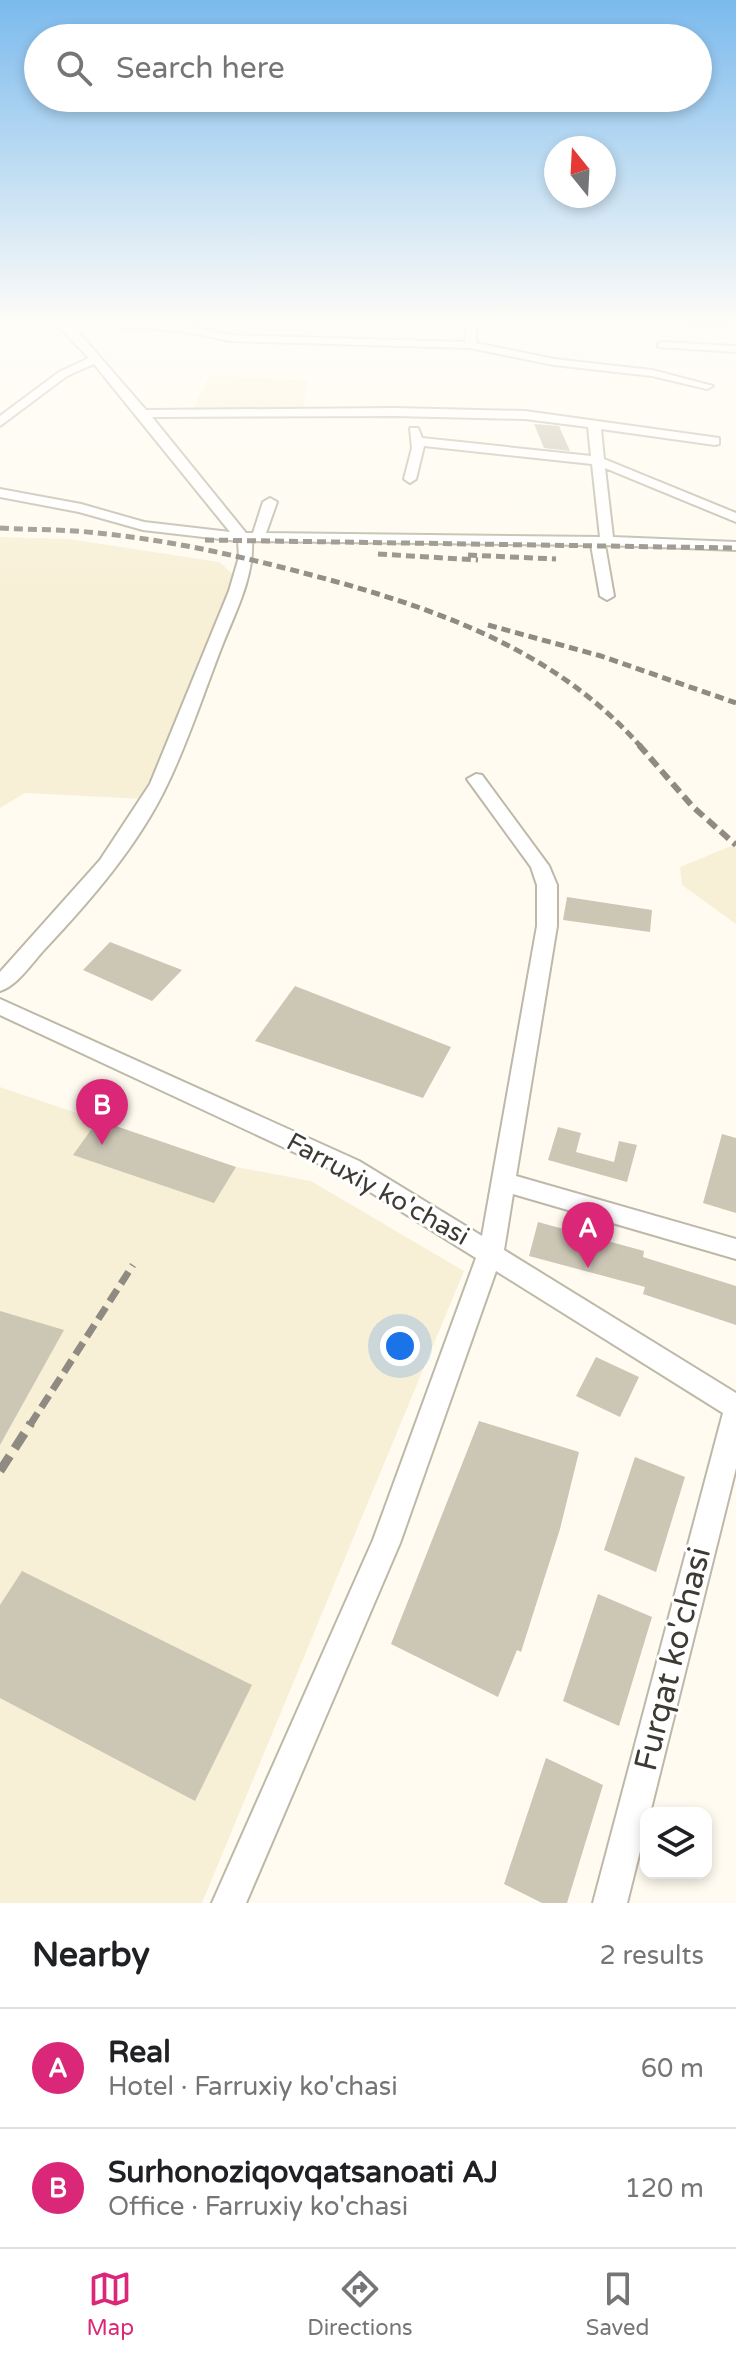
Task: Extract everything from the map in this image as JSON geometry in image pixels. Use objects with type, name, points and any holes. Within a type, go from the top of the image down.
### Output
[{"type":"street","points":[[137,411],[249,538]]},
{"type":"street","points":[[140,414],[408,412],[525,415],[715,441]]},
{"type":"street","points":[[408,412],[418,448],[410,479]]},
{"type":"street","points":[[594,424],[607,596]]},
{"type":"street","points":[[416,441],[598,461],[712,505],[736,518]]},
{"type":"street","points":[[0,493],[81,508],[143,526],[249,538],[602,541],[736,546]]},
{"type":"street","points":[[0,984],[55,927],[153,796],[236,591],[246,557],[245,541],[270,502]]},
{"type":"street","points":[[229,1903],[386,1543],[491,1252],[547,926],[547,885],[531,851],[476,779]]},
{"type":"street","name":"Farruxiy ko'chasi","points":[[0,1006],[351,1168],[491,1252],[612,1332],[736,1407]]},
{"type":"street","points":[[502,1182],[736,1249]]},
{"type":"street","name":"Furqat ko'chasi","points":[[610,1903],[736,1414]]},
{"type":"shaded area","points":[[0,537],[69,539],[219,562],[236,577],[145,799],[25,793],[0,808]]},
{"type":"shaded area","points":[[736,844],[736,924],[682,885],[680,867]]},
{"type":"shaded area","points":[[0,1087],[236,1167],[311,1181],[464,1271],[202,1903],[0,1903]]},
{"type":"building","points":[[534,424],[559,426],[570,451],[544,448]]},
{"type":"building","points":[[567,897],[652,910],[650,932],[563,920]]},
{"type":"building","points":[[110,942],[182,970],[152,1001],[83,970]]},
{"type":"building","points":[[295,986],[451,1047],[423,1098],[255,1041]]},
{"type":"building","points":[[98,1120],[236,1167],[214,1203],[73,1155]]},
{"type":"building","points":[[558,1127],[581,1133],[576,1152],[614,1162],[619,1141],[637,1145],[627,1182],[548,1160]]},
{"type":"building","points":[[722,1134],[736,1138],[736,1213],[703,1203]]},
{"type":"building","points":[[538,1222],[644,1251],[643,1257],[736,1286],[736,1325],[643,1294],[645,1287],[529,1256]]},
{"type":"building","points":[[0,1311],[64,1330],[0,1445]]},
{"type":"building","points":[[596,1357],[639,1377],[620,1417],[576,1396]]},
{"type":"building","points":[[479,1421],[579,1452],[560,1529],[521,1652],[517,1650],[498,1697],[391,1644]]},
{"type":"building","points":[[635,1457],[685,1477],[656,1572],[604,1550]]},
{"type":"building","points":[[22,1571],[252,1685],[195,1801],[0,1698],[0,1605]]},
{"type":"building","points":[[598,1594],[652,1617],[619,1726],[563,1701]]},
{"type":"building","points":[[546,1758],[603,1785],[567,1903],[542,1903],[504,1884]]},
{"type":"railway","points":[[0,528],[85,532],[190,547],[311,575],[424,609],[504,643],[541,664],[610,715],[641,747]]},
{"type":"railway","points":[[205,540],[736,548]]},
{"type":"railway","points":[[378,554],[478,560]]},
{"type":"railway","points":[[468,555],[556,559]]},
{"type":"railway","points":[[488,625],[601,656],[736,703]]},
{"type":"railway","points":[[639,745],[693,807],[736,845]]},
{"type":"railway","points":[[30,1425],[133,1265]]},
{"type":"railway","points":[[0,1471],[31,1423]]},
{"type":"place","name":"Surhonoziqovqatsanoati AJ","points":[[102,1145]]},
{"type":"place","name":"Real","points":[[588,1268]]}]
